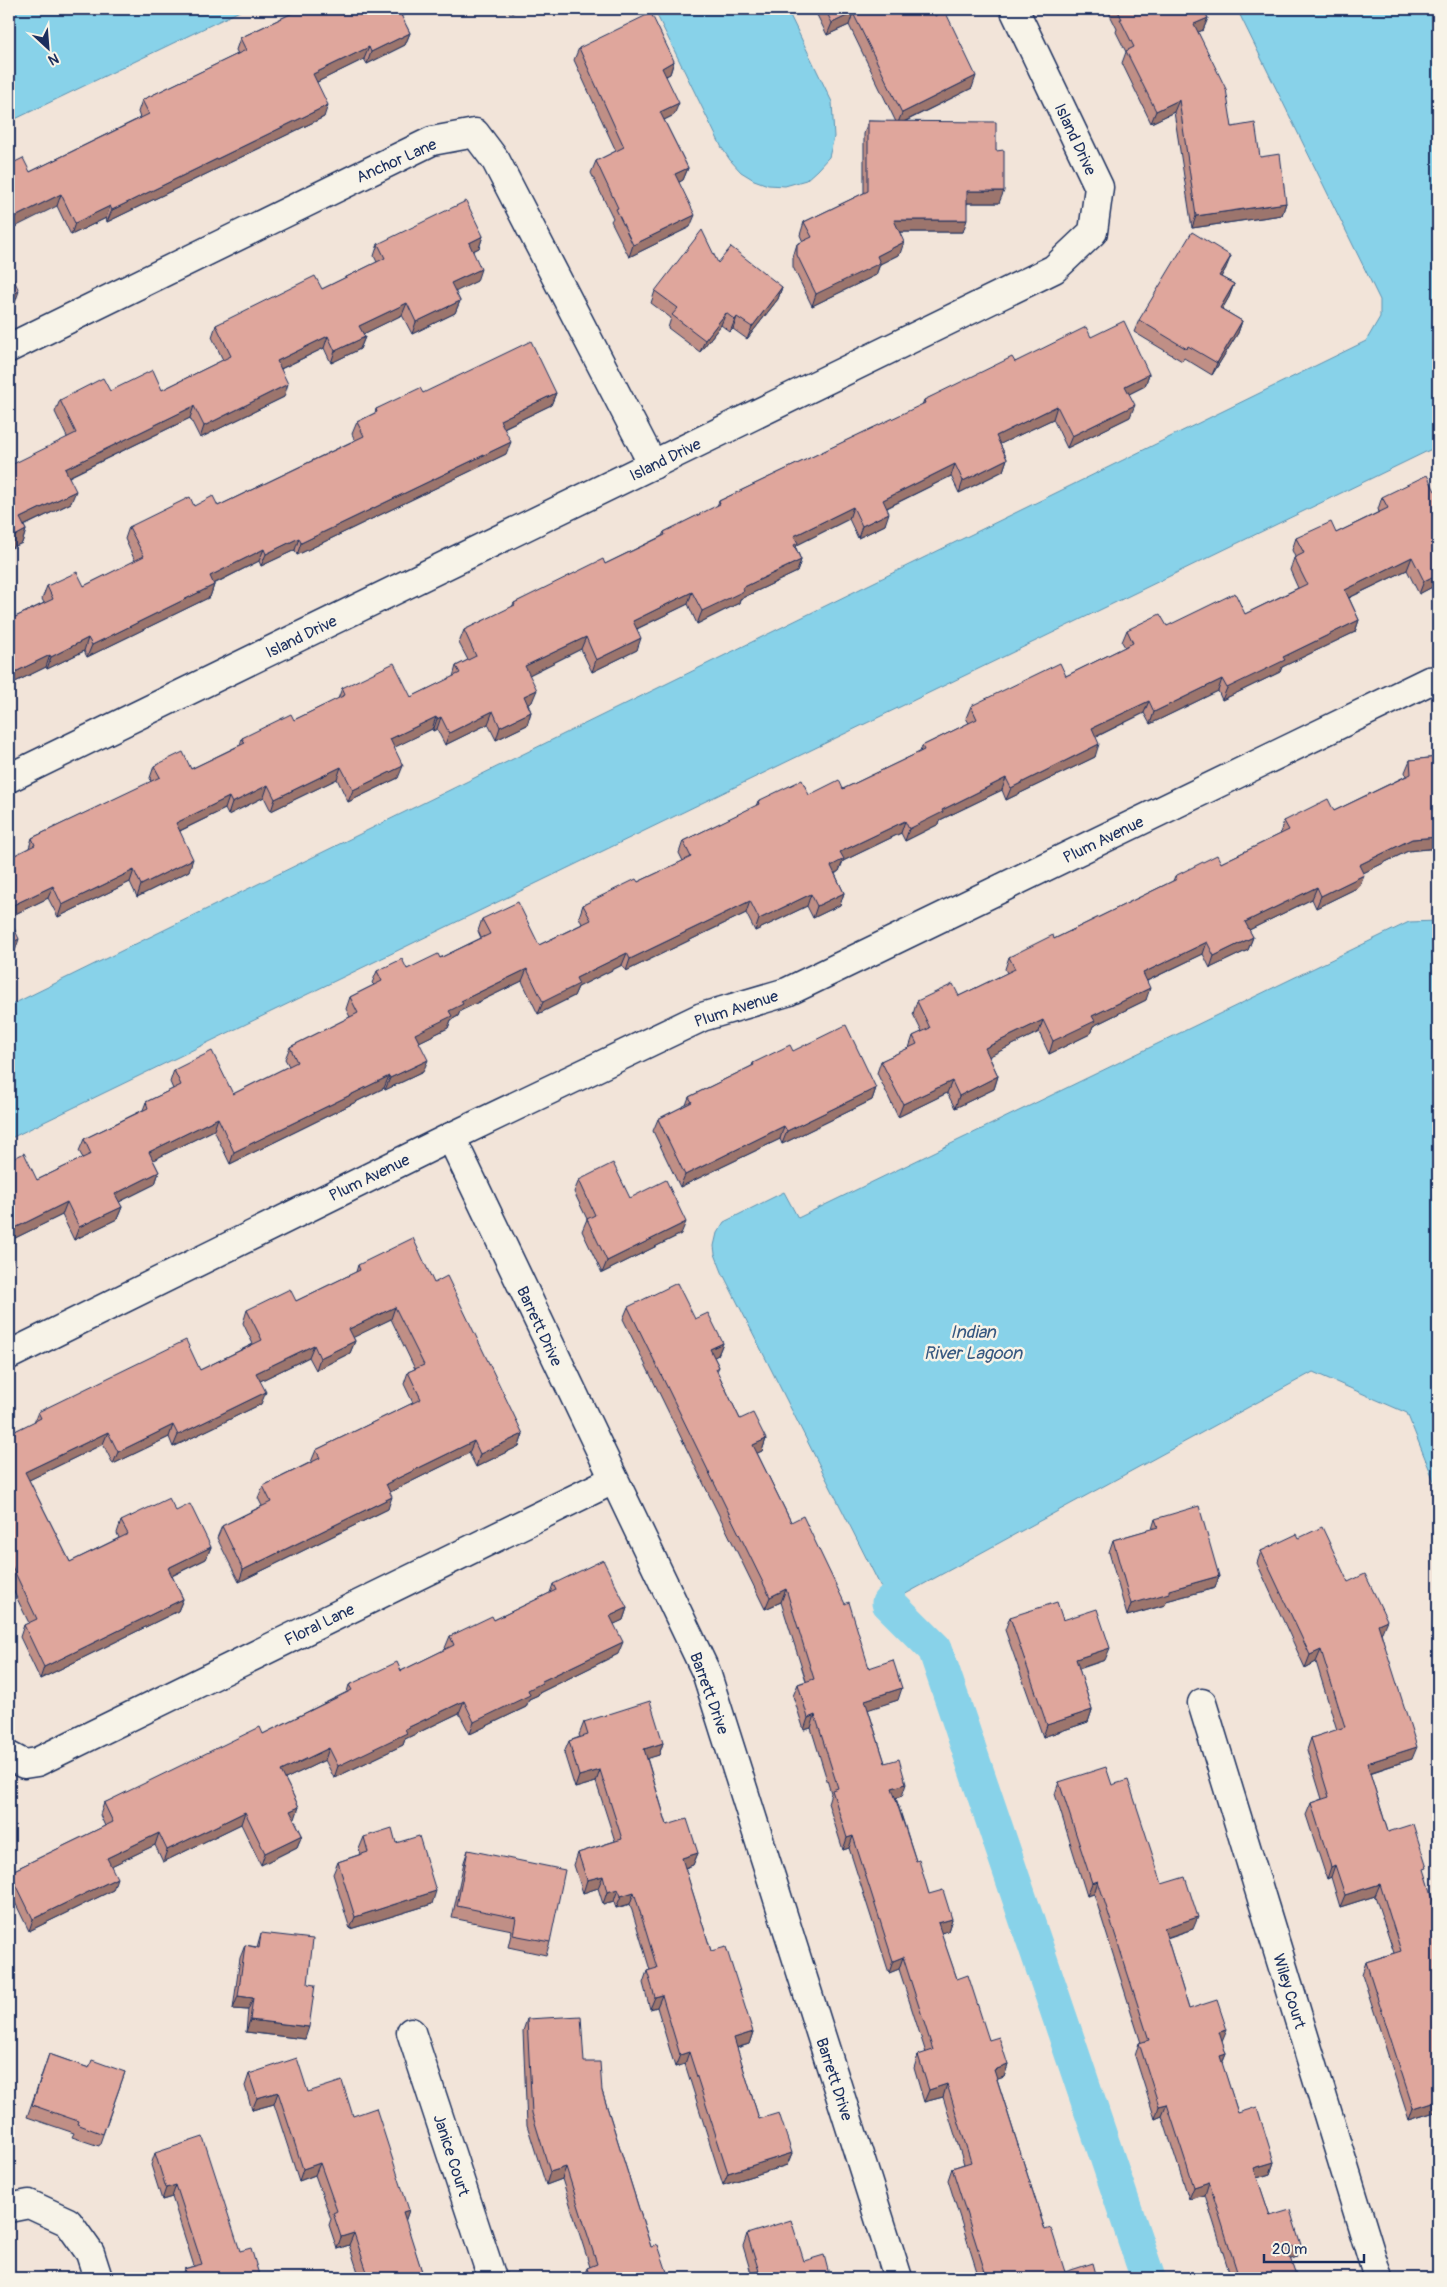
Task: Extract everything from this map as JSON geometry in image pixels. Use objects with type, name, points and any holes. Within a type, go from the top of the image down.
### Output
[{"type":"street","name":"Island Drive","points":[[9,778],[1054,270],[1093,232],[1099,187],[1014,9]]},
{"type":"street","name":"Anchor Lane","points":[[9,348],[432,141],[475,133],[496,161],[653,465]]},
{"type":"street","name":"Plum Avenue","points":[[9,1355],[451,1137],[702,1017],[787,992],[1420,685],[1438,680]]},
{"type":"street","name":"Barrett Drive","points":[[451,1137],[706,1672],[898,2278]]},
{"type":"street","name":"Floral Lane","points":[[16,1760],[37,1762],[613,1480]]},
{"type":"street","name":"Wiley Court","points":[[1202,1703],[1378,2278]]},
{"type":"street","name":"Janice Court","points":[[411,2032],[492,2278]]},
{"type":"street","points":[[9,2208],[28,2204],[68,2222],[90,2253],[98,2278]]},
{"type":"water","points":[[9,9],[244,9],[9,122]]},
{"type":"water","points":[[654,9],[787,9],[832,102],[834,137],[829,157],[806,180],[785,186],[768,185],[754,180],[741,172],[722,148]]},
{"type":"water","points":[[1237,9],[1438,9],[1438,446],[9,1139],[9,1006],[1366,341],[1380,317],[1380,300]]},
{"type":"water","name":"Indian River Lagoon","points":[[1438,921],[1438,1491],[1407,1413],[1313,1372],[889,1603],[722,1272],[714,1246],[717,1233],[724,1222],[784,1192],[798,1218],[1409,922]]},
{"type":"building","points":[[301,9],[398,9],[410,33],[371,52],[369,47],[313,74],[328,105],[112,210],[110,206],[75,223],[61,194],[9,220],[9,165],[23,158],[30,172],[149,114],[142,100],[246,50],[240,38]]},
{"type":"building","points":[[825,9],[932,9],[935,16],[945,11],[976,76],[902,113],[853,13],[832,23]]},
{"type":"building","points":[[1117,9],[1203,9],[1208,18],[1194,24],[1226,89],[1232,127],[1255,123],[1260,157],[1280,154],[1286,203],[1196,216],[1179,100],[1156,111],[1126,51],[1134,47]]},
{"type":"building","points":[[651,13],[674,61],[662,68],[679,103],[660,112],[688,168],[675,174],[695,215],[633,245],[596,161],[624,147],[579,48]]},
{"type":"building","points":[[868,121],[996,122],[996,151],[1004,150],[1004,191],[967,191],[967,220],[894,220],[904,242],[877,256],[880,263],[816,294],[797,255],[797,244],[812,237],[804,222],[868,191]]},
{"type":"building","points":[[466,201],[483,236],[469,243],[481,269],[451,283],[460,301],[416,322],[407,303],[359,326],[365,337],[335,351],[328,336],[277,361],[288,384],[204,426],[194,406],[65,469],[76,491],[20,518],[26,530],[9,539],[9,466],[76,433],[60,400],[103,378],[110,391],[153,370],[162,390],[231,356],[216,325],[315,276],[322,289],[385,258],[378,244]]},
{"type":"building","points":[[702,230],[718,263],[731,247],[782,287],[752,327],[737,317],[735,320],[726,313],[705,340],[672,315],[678,308],[655,291]]},
{"type":"building","points":[[1192,232],[1231,256],[1219,276],[1234,284],[1220,308],[1242,321],[1217,363],[1188,346],[1187,349],[1139,320]]},
{"type":"building","points":[[9,269],[19,291],[9,296]]},
{"type":"building","points":[[1124,321],[1149,374],[1125,386],[1135,405],[1072,436],[1057,406],[996,436],[1007,459],[963,481],[955,464],[883,500],[889,513],[862,526],[853,507],[794,536],[798,543],[794,545],[801,560],[742,588],[744,591],[702,611],[692,592],[633,621],[641,638],[596,660],[586,637],[525,666],[537,690],[524,696],[531,712],[500,727],[493,711],[449,733],[441,717],[437,719],[436,717],[390,739],[403,766],[353,790],[341,767],[275,799],[268,785],[232,803],[229,797],[176,823],[193,859],[141,885],[134,870],[62,905],[53,886],[9,907],[9,858],[35,845],[32,838],[160,777],[154,766],[183,752],[191,769],[245,743],[242,738],[291,714],[294,720],[345,695],[342,688],[394,663],[411,697],[460,673],[456,666],[476,656],[464,630],[515,605],[514,603],[603,559],[605,564],[665,535],[664,532],[720,504],[719,501],[925,403],[924,400],[1012,357],[1015,362],[1086,327],[1091,337]]},
{"type":"building","points":[[531,341],[556,393],[500,420],[511,442],[301,543],[299,538],[266,554],[264,549],[210,576],[214,585],[92,645],[88,638],[51,657],[50,655],[9,675],[9,620],[53,599],[47,586],[77,572],[84,586],[144,556],[129,527],[190,497],[194,506],[213,496],[218,506],[364,436],[357,422],[377,412],[376,409],[420,388],[423,393]]},
{"type":"building","points":[[1427,475],[1435,491],[1438,490],[1438,574],[1424,581],[1412,557],[1345,590],[1359,620],[1283,657],[1285,660],[1227,688],[1222,679],[1154,712],[1149,701],[1092,728],[1099,744],[1011,788],[1006,778],[909,829],[905,821],[840,852],[844,859],[831,866],[844,893],[817,906],[811,894],[759,919],[750,901],[630,959],[627,953],[576,978],[579,984],[543,1002],[527,969],[461,1001],[463,1004],[449,1011],[452,1016],[415,1034],[428,1060],[390,1078],[389,1076],[234,1152],[218,1118],[149,1152],[159,1172],[115,1194],[122,1207],[79,1227],[67,1202],[9,1231],[9,1161],[24,1153],[37,1180],[91,1154],[84,1139],[148,1108],[146,1102],[181,1085],[174,1070],[212,1051],[233,1094],[297,1062],[290,1047],[358,1013],[350,997],[382,981],[377,971],[402,959],[407,969],[438,954],[440,958],[490,934],[482,919],[518,902],[539,945],[591,920],[583,905],[636,879],[638,882],[691,857],[683,841],[759,804],[758,801],[802,780],[809,795],[839,780],[843,789],[924,750],[922,746],[977,719],[971,706],[1060,663],[1066,676],[1133,643],[1127,630],[1160,614],[1167,626],[1235,593],[1245,614],[1307,584],[1294,558],[1304,553],[1296,538],[1331,522],[1336,533],[1388,508],[1382,497]]},
{"type":"building","points":[[1438,757],[1438,837],[1412,839],[1359,865],[1364,875],[1321,896],[1317,887],[1245,922],[1253,937],[1214,956],[1207,942],[1143,973],[1150,988],[1092,1016],[1095,1021],[1053,1041],[1043,1020],[985,1048],[998,1076],[959,1096],[952,1081],[903,1104],[881,1061],[917,1044],[913,1036],[930,1028],[917,1001],[953,984],[959,996],[1015,969],[1009,957],[1053,935],[1054,939],[1177,879],[1175,876],[1217,855],[1221,863],[1289,830],[1284,821],[1328,799],[1334,811],[1411,774],[1410,760]]},
{"type":"building","points":[[9,917],[19,939],[9,944]]},
{"type":"building","points":[[846,1025],[876,1088],[787,1131],[784,1126],[685,1175],[658,1119],[692,1102],[689,1097],[754,1065],[753,1063],[790,1045],[793,1051]]},
{"type":"building","points":[[613,1163],[630,1198],[666,1180],[686,1222],[607,1261],[587,1219],[595,1215],[579,1180]]},
{"type":"building","points":[[413,1238],[434,1283],[447,1276],[523,1434],[480,1454],[474,1441],[386,1484],[392,1497],[243,1570],[222,1526],[271,1502],[263,1486],[320,1458],[316,1450],[421,1399],[408,1372],[424,1365],[395,1307],[349,1329],[355,1341],[320,1358],[314,1345],[256,1373],[266,1392],[178,1435],[173,1425],[118,1452],[108,1432],[25,1472],[70,1562],[128,1534],[121,1521],[169,1498],[176,1511],[190,1504],[211,1547],[168,1568],[183,1599],[44,1667],[24,1625],[37,1619],[9,1560],[9,1434],[41,1418],[38,1412],[186,1340],[200,1370],[262,1340],[247,1310],[290,1289],[296,1301],[360,1270],[358,1265]]},
{"type":"building","points":[[9,1251],[13,1260],[9,1262]]},
{"type":"building","points":[[677,1283],[695,1319],[708,1313],[723,1343],[710,1349],[719,1367],[716,1369],[740,1419],[753,1413],[766,1439],[753,1445],[791,1522],[803,1516],[845,1604],[849,1602],[869,1668],[893,1660],[902,1688],[865,1700],[885,1763],[899,1759],[906,1784],[892,1788],[916,1861],[919,1860],[929,1894],[943,1890],[952,1919],[938,1923],[957,1979],[968,1975],[989,2040],[999,2037],[1008,2065],[994,2070],[1045,2230],[1051,2228],[1065,2272],[1093,2263],[1097,2278],[987,2278],[952,2168],[971,2162],[947,2084],[929,2090],[918,2055],[933,2050],[903,1957],[893,1961],[853,1836],[847,1838],[832,1790],[838,1788],[815,1715],[808,1718],[798,1684],[814,1679],[786,1589],[770,1597],[628,1307]]},
{"type":"building","points":[[1199,1506],[1219,1576],[1169,1590],[1169,1593],[1131,1604],[1113,1540],[1158,1527],[1155,1519]]},
{"type":"building","points":[[1322,1527],[1348,1582],[1365,1574],[1387,1620],[1378,1624],[1417,1747],[1367,1763],[1388,1832],[1413,1824],[1427,1868],[1424,1869],[1438,1914],[1438,2100],[1413,2108],[1366,1962],[1401,1951],[1380,1884],[1345,1895],[1335,1865],[1331,1867],[1311,1803],[1329,1797],[1311,1738],[1345,1727],[1321,1650],[1310,1655],[1261,1551],[1297,1534],[1299,1538]]},
{"type":"building","points":[[603,1560],[627,1608],[610,1616],[623,1642],[542,1681],[542,1683],[528,1690],[530,1695],[474,1722],[464,1701],[405,1729],[407,1733],[338,1766],[329,1748],[281,1771],[299,1807],[290,1811],[302,1835],[265,1853],[245,1812],[167,1850],[159,1833],[107,1858],[117,1878],[33,1919],[10,1872],[113,1822],[104,1803],[260,1727],[263,1734],[352,1690],[349,1685],[397,1662],[401,1671],[454,1645],[450,1636],[492,1616],[494,1620],[556,1590],[553,1584]]},
{"type":"building","points":[[1057,1602],[1063,1620],[1097,1609],[1110,1648],[1076,1659],[1092,1710],[1047,1725],[1010,1617]]},
{"type":"building","points":[[650,1701],[663,1743],[644,1749],[667,1825],[687,1819],[698,1853],[682,1858],[711,1951],[726,1947],[753,2032],[734,2038],[759,2119],[779,2113],[792,2153],[728,2173],[689,2052],[680,2055],[662,1995],[655,1997],[647,1971],[657,1968],[634,1892],[621,1896],[618,1889],[607,1892],[603,1876],[587,1880],[578,1853],[622,1839],[600,1770],[579,1776],[569,1741],[588,1735],[584,1722]]},
{"type":"building","points":[[1106,1767],[1112,1785],[1128,1780],[1162,1884],[1185,1877],[1198,1917],[1164,1928],[1189,2009],[1217,2000],[1227,2030],[1219,2032],[1226,2054],[1220,2056],[1238,2113],[1257,2107],[1274,2162],[1254,2168],[1270,2216],[1290,2210],[1301,2245],[1287,2249],[1297,2278],[1239,2278],[1209,2182],[1194,2187],[1167,2104],[1159,2106],[1139,2043],[1149,2040],[1098,1881],[1092,1883],[1059,1782]]},
{"type":"building","points":[[392,1828],[396,1843],[419,1836],[436,1891],[355,1917],[338,1862],[368,1852],[364,1837]]},
{"type":"building","points":[[468,1850],[565,1870],[550,1942],[513,1935],[516,1918],[457,1906]]},
{"type":"building","points":[[261,1933],[313,1939],[308,1984],[315,1985],[309,2027],[250,2020],[253,1998],[238,1996],[245,1945],[259,1948]]},
{"type":"building","points":[[581,2016],[584,2062],[600,2062],[602,2091],[651,2247],[658,2245],[669,2278],[590,2278],[587,2268],[597,2264],[566,2167],[550,2172],[532,2113],[527,2019]]},
{"type":"building","points":[[49,2054],[89,2068],[92,2060],[125,2072],[103,2134],[77,2124],[78,2121],[32,2105]]},
{"type":"building","points":[[297,2058],[308,2092],[342,2081],[353,2116],[376,2108],[409,2210],[403,2212],[424,2278],[369,2278],[354,2233],[341,2237],[333,2213],[337,2211],[320,2163],[303,2169],[278,2092],[257,2098],[249,2074]]},
{"type":"building","points":[[203,2137],[240,2251],[251,2248],[260,2278],[187,2278],[184,2269],[202,2264],[176,2185],[166,2188],[155,2153]]},
{"type":"building","points":[[791,2220],[804,2261],[824,2255],[830,2278],[746,2278],[745,2275],[759,2271],[747,2234]]},
{"type":"waterway","points":[[889,1603],[935,1649],[1148,2278]]}]
